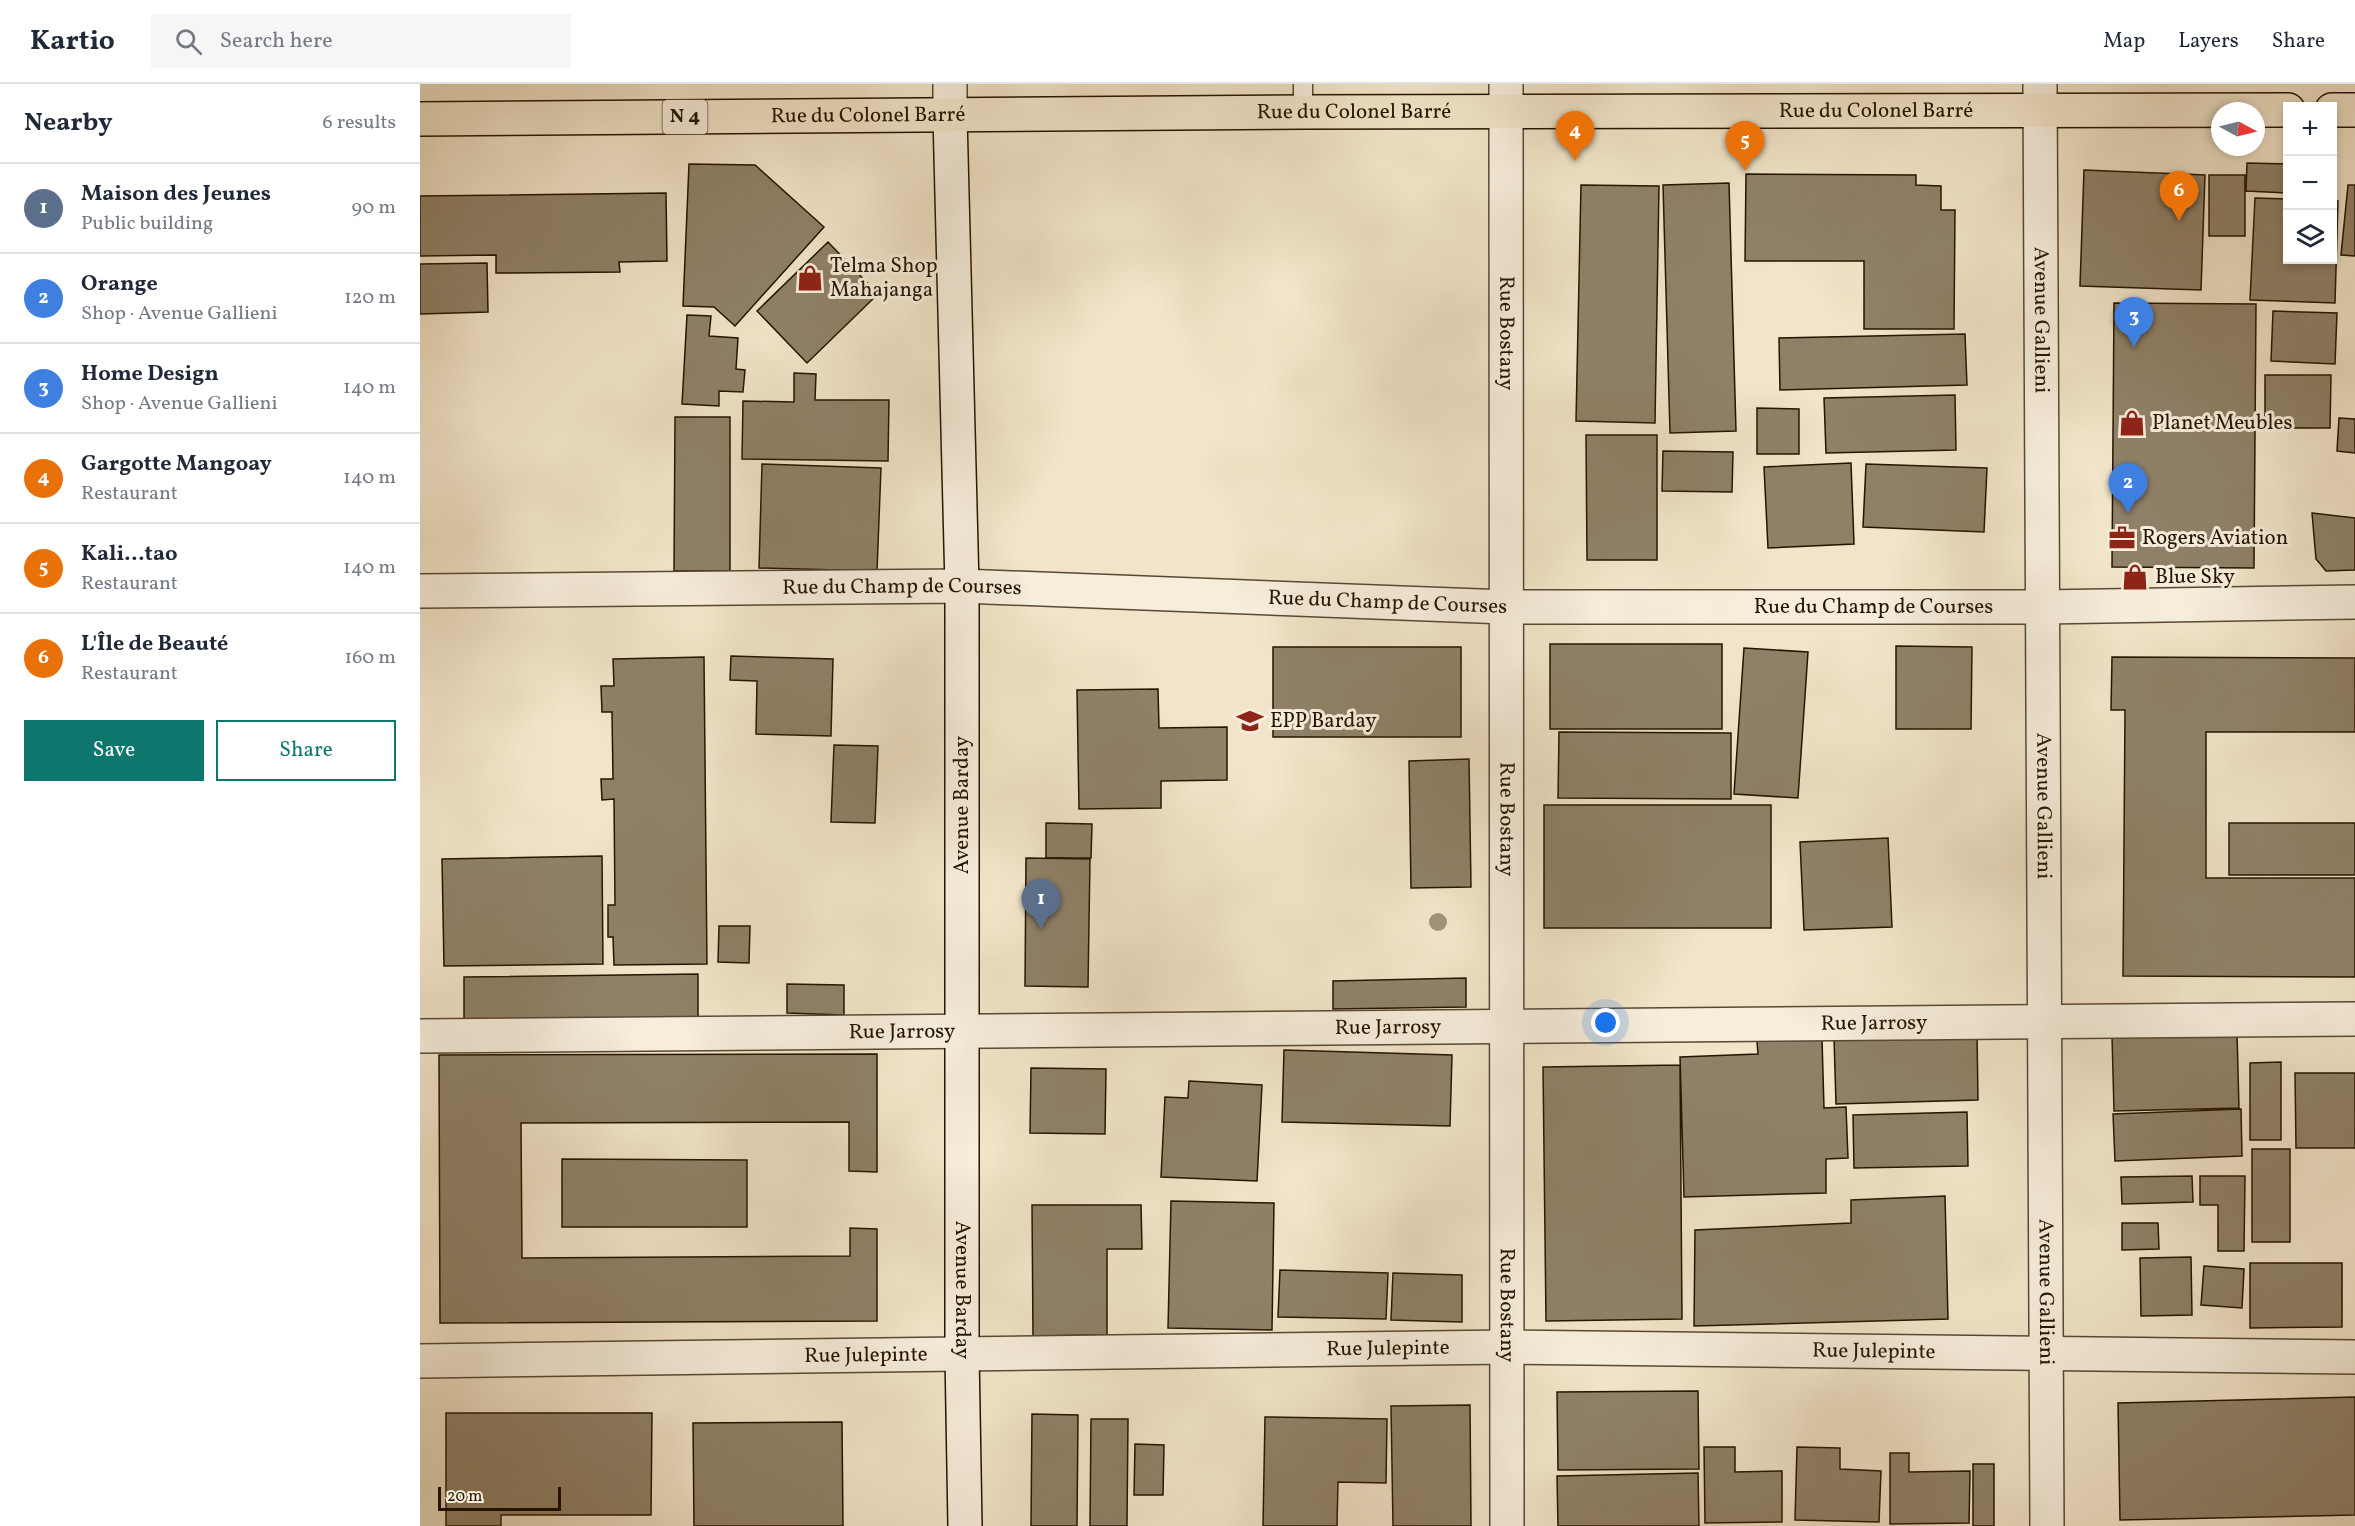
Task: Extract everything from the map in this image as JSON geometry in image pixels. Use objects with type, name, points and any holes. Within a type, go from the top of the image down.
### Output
[{"type":"main road","name":"Rue du Colonel Barré","points":[[420,119],[950,100],[1303,98],[2040,98],[2283,110]]},
{"type":"main road","points":[[2337,110],[2355,110]]},
{"type":"street","name":"Avenue Gallieni","points":[[2040,98],[2047,1526]]},
{"type":"street","name":"Rue Bostany","points":[[1506,99],[1507,1526]]},
{"type":"street","name":"Avenue Barday","points":[[950,100],[962,586],[962,1354],[965,1526]]},
{"type":"street","name":"Rue du Champ de Courses","points":[[420,591],[962,586],[1506,607],[2043,607],[2355,603]]},
{"type":"street","name":"Rue Jarrosy","points":[[420,1036],[2355,1018]]},
{"type":"street","name":"Rue Julepinte","points":[[420,1361],[1507,1347],[2355,1357]]},
{"type":"building","points":[[2247,163],[2283,164],[2283,193],[2246,191]]},
{"type":"building","points":[[689,164],[755,165],[824,227],[735,326],[714,307],[683,306]]},
{"type":"building","points":[[2084,170],[2205,175],[2201,290],[2080,286]]},
{"type":"building","points":[[1746,174],[1916,175],[1916,185],[1941,186],[1941,210],[1955,210],[1954,329],[1864,329],[1864,261],[1745,261]]},
{"type":"building","points":[[2209,175],[2245,175],[2245,236],[2209,236]]},
{"type":"building","points":[[1729,183],[1736,431],[1670,433],[1663,185]]},
{"type":"building","points":[[1581,185],[1659,186],[1655,423],[1576,421]]},
{"type":"building","points":[[2348,185],[2355,185],[2355,256],[2341,255]]},
{"type":"building","points":[[666,193],[667,261],[619,262],[620,272],[496,273],[496,255],[420,256],[420,196]]},
{"type":"building","points":[[2255,198],[2283,199],[2283,264],[2336,264],[2335,303],[2250,300]]},
{"type":"building","points":[[828,242],[878,294],[807,363],[757,311]]},
{"type":"building","points":[[487,263],[488,312],[420,314],[420,264]]},
{"type":"building","points":[[2114,303],[2256,304],[2254,568],[2112,567]]},
{"type":"building","points":[[2273,311],[2337,313],[2335,364],[2271,361]]},
{"type":"building","points":[[687,315],[711,316],[709,336],[738,338],[736,369],[745,370],[743,392],[719,391],[719,406],[682,404]]},
{"type":"building","points":[[1965,334],[1967,385],[1780,390],[1779,338]]},
{"type":"building","points":[[794,373],[816,374],[815,400],[889,400],[888,461],[742,459],[743,401],[794,402]]},
{"type":"building","points":[[2265,375],[2331,375],[2330,428],[2265,428]]},
{"type":"building","points":[[1955,395],[1956,450],[1826,453],[1824,398]]},
{"type":"building","points":[[1757,408],[1799,409],[1799,454],[1757,454]]},
{"type":"building","points":[[675,417],[730,417],[730,571],[674,571]]},
{"type":"building","points":[[2339,418],[2355,419],[2355,453],[2337,451]]},
{"type":"building","points":[[1586,435],[1657,435],[1657,560],[1587,560]]},
{"type":"building","points":[[1663,451],[1733,452],[1732,492],[1662,491]]},
{"type":"building","points":[[1851,463],[1854,544],[1768,548],[1764,467]]},
{"type":"building","points":[[762,464],[881,468],[877,571],[759,568]]},
{"type":"building","points":[[1866,464],[1987,468],[1984,532],[1863,527]]},
{"type":"building","points":[[2312,513],[2355,518],[2355,570],[2326,571],[2316,559]]},
{"type":"building","points":[[1550,644],[1722,644],[1722,729],[1550,729]]},
{"type":"building","points":[[1896,646],[1972,647],[1971,729],[1896,729]]},
{"type":"building","points":[[1273,647],[1461,647],[1461,737],[1273,737]]},
{"type":"building","points":[[1744,648],[1808,652],[1798,798],[1734,794]]},
{"type":"building","points":[[731,656],[833,659],[831,736],[756,734],[757,681],[730,680]]},
{"type":"building","points":[[704,657],[707,964],[614,965],[613,937],[608,937],[608,905],[615,905],[614,799],[602,800],[601,779],[613,779],[612,712],[602,712],[601,686],[614,686],[613,659]]},
{"type":"building","points":[[2112,657],[2355,658],[2355,732],[2206,732],[2206,878],[2355,878],[2355,977],[2123,976],[2125,710],[2111,710]]},
{"type":"building","points":[[1158,689],[1159,728],[1227,727],[1227,780],[1161,781],[1161,808],[1079,809],[1077,690]]},
{"type":"building","points":[[1559,732],[1731,733],[1731,799],[1558,798]]},
{"type":"building","points":[[834,745],[878,746],[875,823],[831,822]]},
{"type":"building","points":[[1469,759],[1471,887],[1411,888],[1409,761]]},
{"type":"building","points":[[1544,805],[1771,805],[1771,928],[1544,928]]},
{"type":"building","points":[[1046,823],[1092,824],[1091,858],[1046,858]]},
{"type":"building","points":[[2229,823],[2355,823],[2355,875],[2229,875]]},
{"type":"building","points":[[1888,838],[1892,927],[1804,930],[1800,842]]},
{"type":"building","points":[[602,856],[603,964],[444,966],[442,859]]},
{"type":"building","points":[[1026,858],[1090,859],[1088,987],[1025,986]]},
{"type":"building","points":[[719,926],[750,926],[749,963],[718,962]]},
{"type":"building","points":[[698,974],[698,1021],[464,1023],[464,977]]},
{"type":"building","points":[[1466,978],[1466,1007],[1333,1009],[1333,981]]},
{"type":"building","points":[[787,984],[844,985],[844,1015],[787,1013]]},
{"type":"building","points":[[1977,1032],[1978,1100],[1836,1104],[1834,1037]]},
{"type":"building","points":[[2237,1033],[2239,1108],[2114,1111],[2112,1036]]},
{"type":"building","points":[[1822,1039],[1824,1108],[1846,1107],[1848,1158],[1826,1159],[1826,1193],[1684,1197],[1680,1057],[1758,1054],[1757,1041]]},
{"type":"building","points":[[1284,1050],[1452,1055],[1450,1126],[1282,1122]]},
{"type":"building","points":[[877,1054],[877,1172],[849,1171],[849,1122],[521,1123],[522,1258],[850,1256],[850,1228],[877,1229],[877,1321],[440,1323],[439,1055]]},
{"type":"building","points":[[2281,1062],[2281,1140],[2250,1140],[2250,1063]]},
{"type":"building","points":[[1680,1065],[1682,1319],[1546,1321],[1543,1067]]},
{"type":"building","points":[[1031,1068],[1106,1069],[1105,1134],[1030,1133]]},
{"type":"building","points":[[2295,1073],[2355,1073],[2355,1148],[2296,1148]]},
{"type":"building","points":[[1189,1081],[1262,1085],[1257,1181],[1161,1177],[1165,1097],[1188,1098]]},
{"type":"building","points":[[2241,1109],[2242,1156],[2115,1161],[2113,1114]]},
{"type":"building","points":[[1967,1112],[1968,1166],[1854,1168],[1853,1115]]},
{"type":"building","points":[[2252,1149],[2290,1149],[2290,1242],[2252,1242]]},
{"type":"building","points":[[562,1159],[747,1160],[747,1227],[562,1227]]},
{"type":"building","points":[[2192,1176],[2193,1202],[2122,1204],[2121,1177]]},
{"type":"building","points":[[2200,1176],[2245,1176],[2244,1251],[2218,1251],[2218,1205],[2200,1205]]},
{"type":"building","points":[[1945,1196],[1948,1319],[1694,1326],[1695,1230],[1851,1223],[1851,1200]]},
{"type":"building","points":[[1171,1201],[1274,1203],[1272,1330],[1168,1328]]},
{"type":"building","points":[[1032,1205],[1141,1205],[1142,1249],[1107,1249],[1107,1335],[1033,1336]]},
{"type":"building","points":[[2122,1223],[2158,1223],[2159,1249],[2122,1250]]},
{"type":"building","points":[[2191,1257],[2192,1315],[2141,1316],[2140,1258]]},
{"type":"building","points":[[2250,1263],[2342,1263],[2342,1327],[2250,1328]]},
{"type":"building","points":[[2204,1266],[2244,1269],[2242,1308],[2201,1305]]},
{"type":"building","points":[[1280,1270],[1388,1273],[1386,1319],[1278,1317]]},
{"type":"building","points":[[1393,1273],[1462,1275],[1462,1322],[1391,1320]]},
{"type":"building","points":[[1698,1391],[1699,1469],[1558,1470],[1557,1392]]},
{"type":"building","points":[[2355,1397],[2355,1515],[2120,1520],[2118,1403]]},
{"type":"building","points":[[1470,1405],[1471,1526],[1393,1526],[1391,1406]]},
{"type":"building","points":[[446,1413],[652,1413],[651,1515],[501,1515],[501,1526],[446,1526]]},
{"type":"building","points":[[1032,1414],[1078,1415],[1077,1526],[1031,1526]]},
{"type":"building","points":[[1265,1417],[1387,1419],[1386,1483],[1338,1482],[1337,1526],[1263,1526]]},
{"type":"building","points":[[1091,1419],[1128,1419],[1127,1526],[1090,1526]]},
{"type":"building","points":[[842,1422],[843,1526],[694,1526],[693,1423]]},
{"type":"building","points":[[1135,1444],[1164,1445],[1163,1495],[1134,1495]]},
{"type":"building","points":[[1704,1447],[1735,1447],[1735,1472],[1782,1471],[1782,1522],[1705,1523]]},
{"type":"building","points":[[1797,1447],[1840,1448],[1840,1469],[1881,1471],[1879,1522],[1795,1520]]},
{"type":"building","points":[[1890,1453],[1909,1453],[1909,1472],[1970,1471],[1969,1523],[1890,1524]]},
{"type":"building","points":[[1973,1464],[1994,1464],[1994,1526],[1973,1526]]},
{"type":"building","points":[[1698,1473],[1699,1526],[1558,1526],[1557,1476]]},
{"type":"place","name":"Gargotte Mangoay","points":[[1575,161]]},
{"type":"place","name":"Kali...tao","points":[[1745,171]]},
{"type":"place","name":"L'Île de Beauté","points":[[2179,221]]},
{"type":"place","name":"Telma Shop Mahajanga","points":[[810,278]]},
{"type":"place","name":"Home Design","points":[[2134,347]]},
{"type":"place","name":"Planet Meubles","points":[[2132,423]]},
{"type":"place","name":"Orange","points":[[2128,513]]},
{"type":"place","name":"Rogers Aviation","points":[[2122,538]]},
{"type":"place","name":"Blue Sky","points":[[2135,577]]},
{"type":"place","name":"EPP Barday","points":[[1250,721]]},
{"type":"place","name":"Maison des Jeunes","points":[[1041,929]]}]
